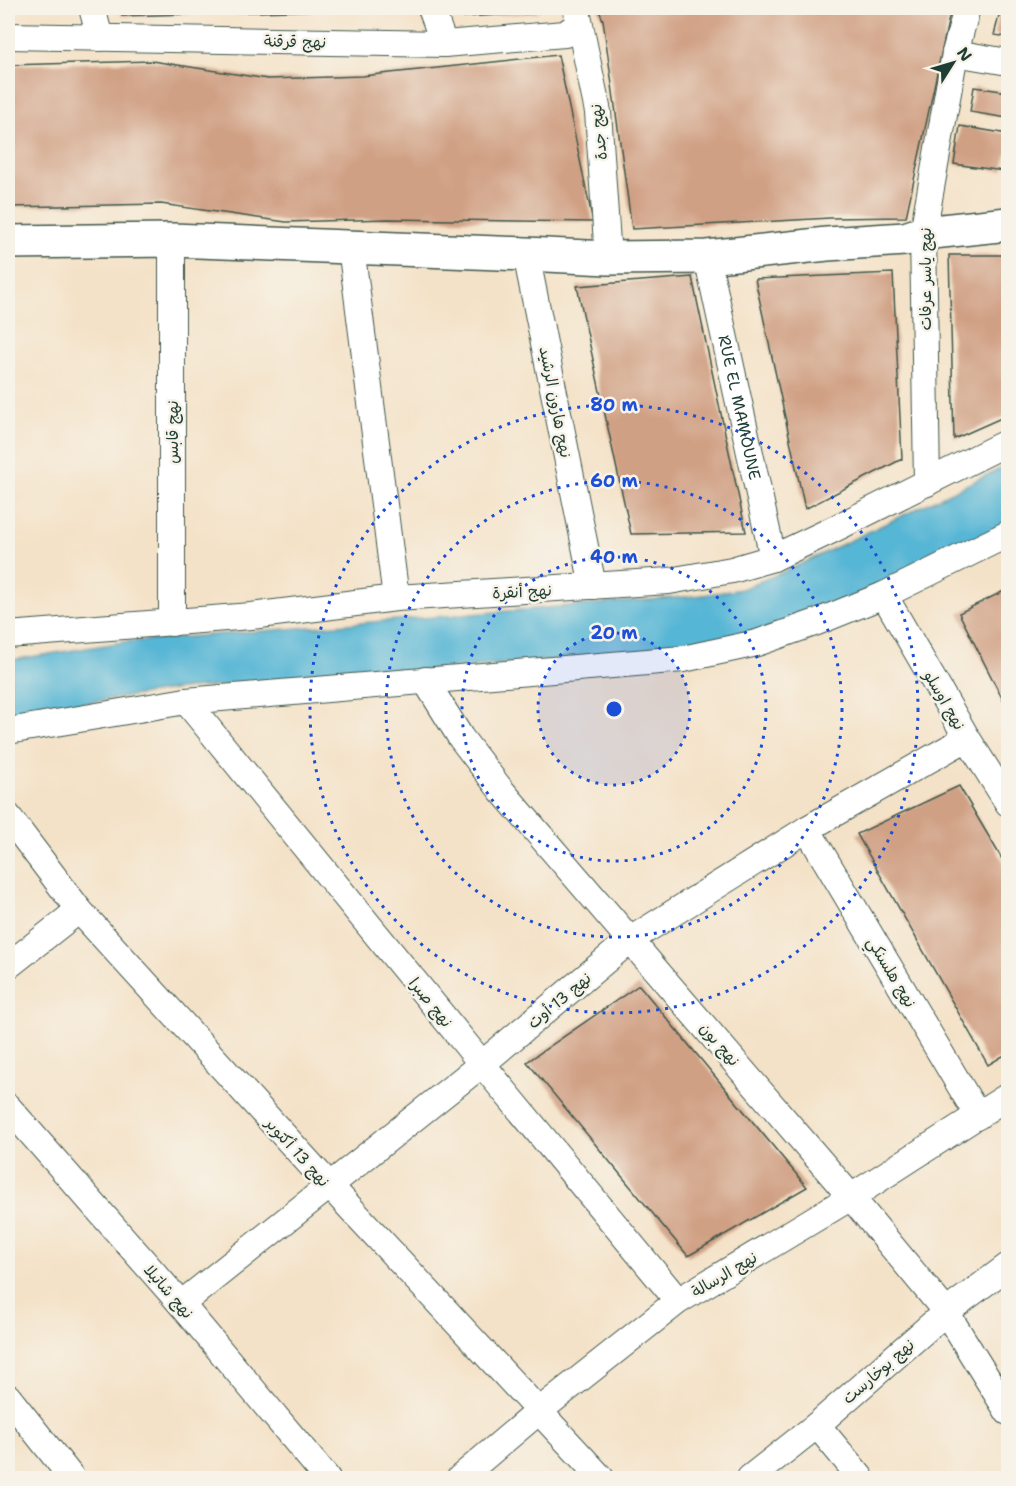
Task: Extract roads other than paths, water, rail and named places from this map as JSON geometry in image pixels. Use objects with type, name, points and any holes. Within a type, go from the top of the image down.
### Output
[{"type":"main road","points":[[8,242],[172,240],[608,258],[707,257],[827,244],[905,239],[923,233],[1008,224]]},
{"type":"street","points":[[92,8],[100,38]]},
{"type":"street","points":[[431,8],[444,44]]},
{"type":"street","name":"نهج ياسر عرفات","points":[[927,483],[923,233],[955,53],[967,8]]},
{"type":"street","name":"نهج قرقنة","points":[[8,36],[444,44],[565,34],[578,16]]},
{"type":"street","name":"نهج جدة","points":[[578,16],[598,112],[608,258]]},
{"type":"street","points":[[955,53],[1008,62]]},
{"type":"street","name":"نهج قابس","points":[[172,240],[172,623]]},
{"type":"street","points":[[351,247],[396,598]]},
{"type":"street","name":"نهج هارون الرشيد","points":[[526,254],[593,586]]},
{"type":"street","name":"RUE EL MAMOUNE","points":[[707,257],[773,558]]},
{"type":"street","name":"نهج أنقرة","points":[[8,635],[251,616],[396,598],[669,581],[732,570],[773,558],[1008,442]]},
{"type":"street","points":[[8,731],[186,701],[683,659],[757,643],[817,622],[884,594],[1008,534]]},
{"type":"street","name":"نهج اوسلو","points":[[884,594],[967,738],[1007,797]]},
{"type":"street","name":"نهج بون","points":[[425,680],[461,738],[501,790],[851,1197],[946,1312],[1008,1412]]},
{"type":"street","name":"نهج صبرا","points":[[186,701],[678,1301]]},
{"type":"street","name":"نهج 13 أوت","points":[[181,1305],[482,1064],[630,940],[807,829],[967,738]]},
{"type":"street","name":"نهج 13 أكتوبر","points":[[8,816],[79,910],[601,1479]]},
{"type":"street","name":"نهج هلسنكي","points":[[807,829],[978,1116]]},
{"type":"street","points":[[8,966],[79,910]]},
{"type":"street","name":"نهج الرسالة","points":[[460,1479],[539,1411],[678,1301],[851,1197],[1008,1096]]},
{"type":"street","name":"نهج شاتيلا","points":[[8,1107],[181,1305],[327,1479]]},
{"type":"street","name":"نهج بوخارست","points":[[750,1479],[817,1425],[946,1312],[1008,1266]]},
{"type":"street","points":[[8,1397],[72,1479]]},
{"type":"street","points":[[817,1425],[861,1479]]},
{"type":"water","points":[[1008,465],[1008,525],[820,613],[711,648],[180,689],[70,705],[8,718],[13,660],[124,642],[696,596],[742,589],[797,566]]}]
